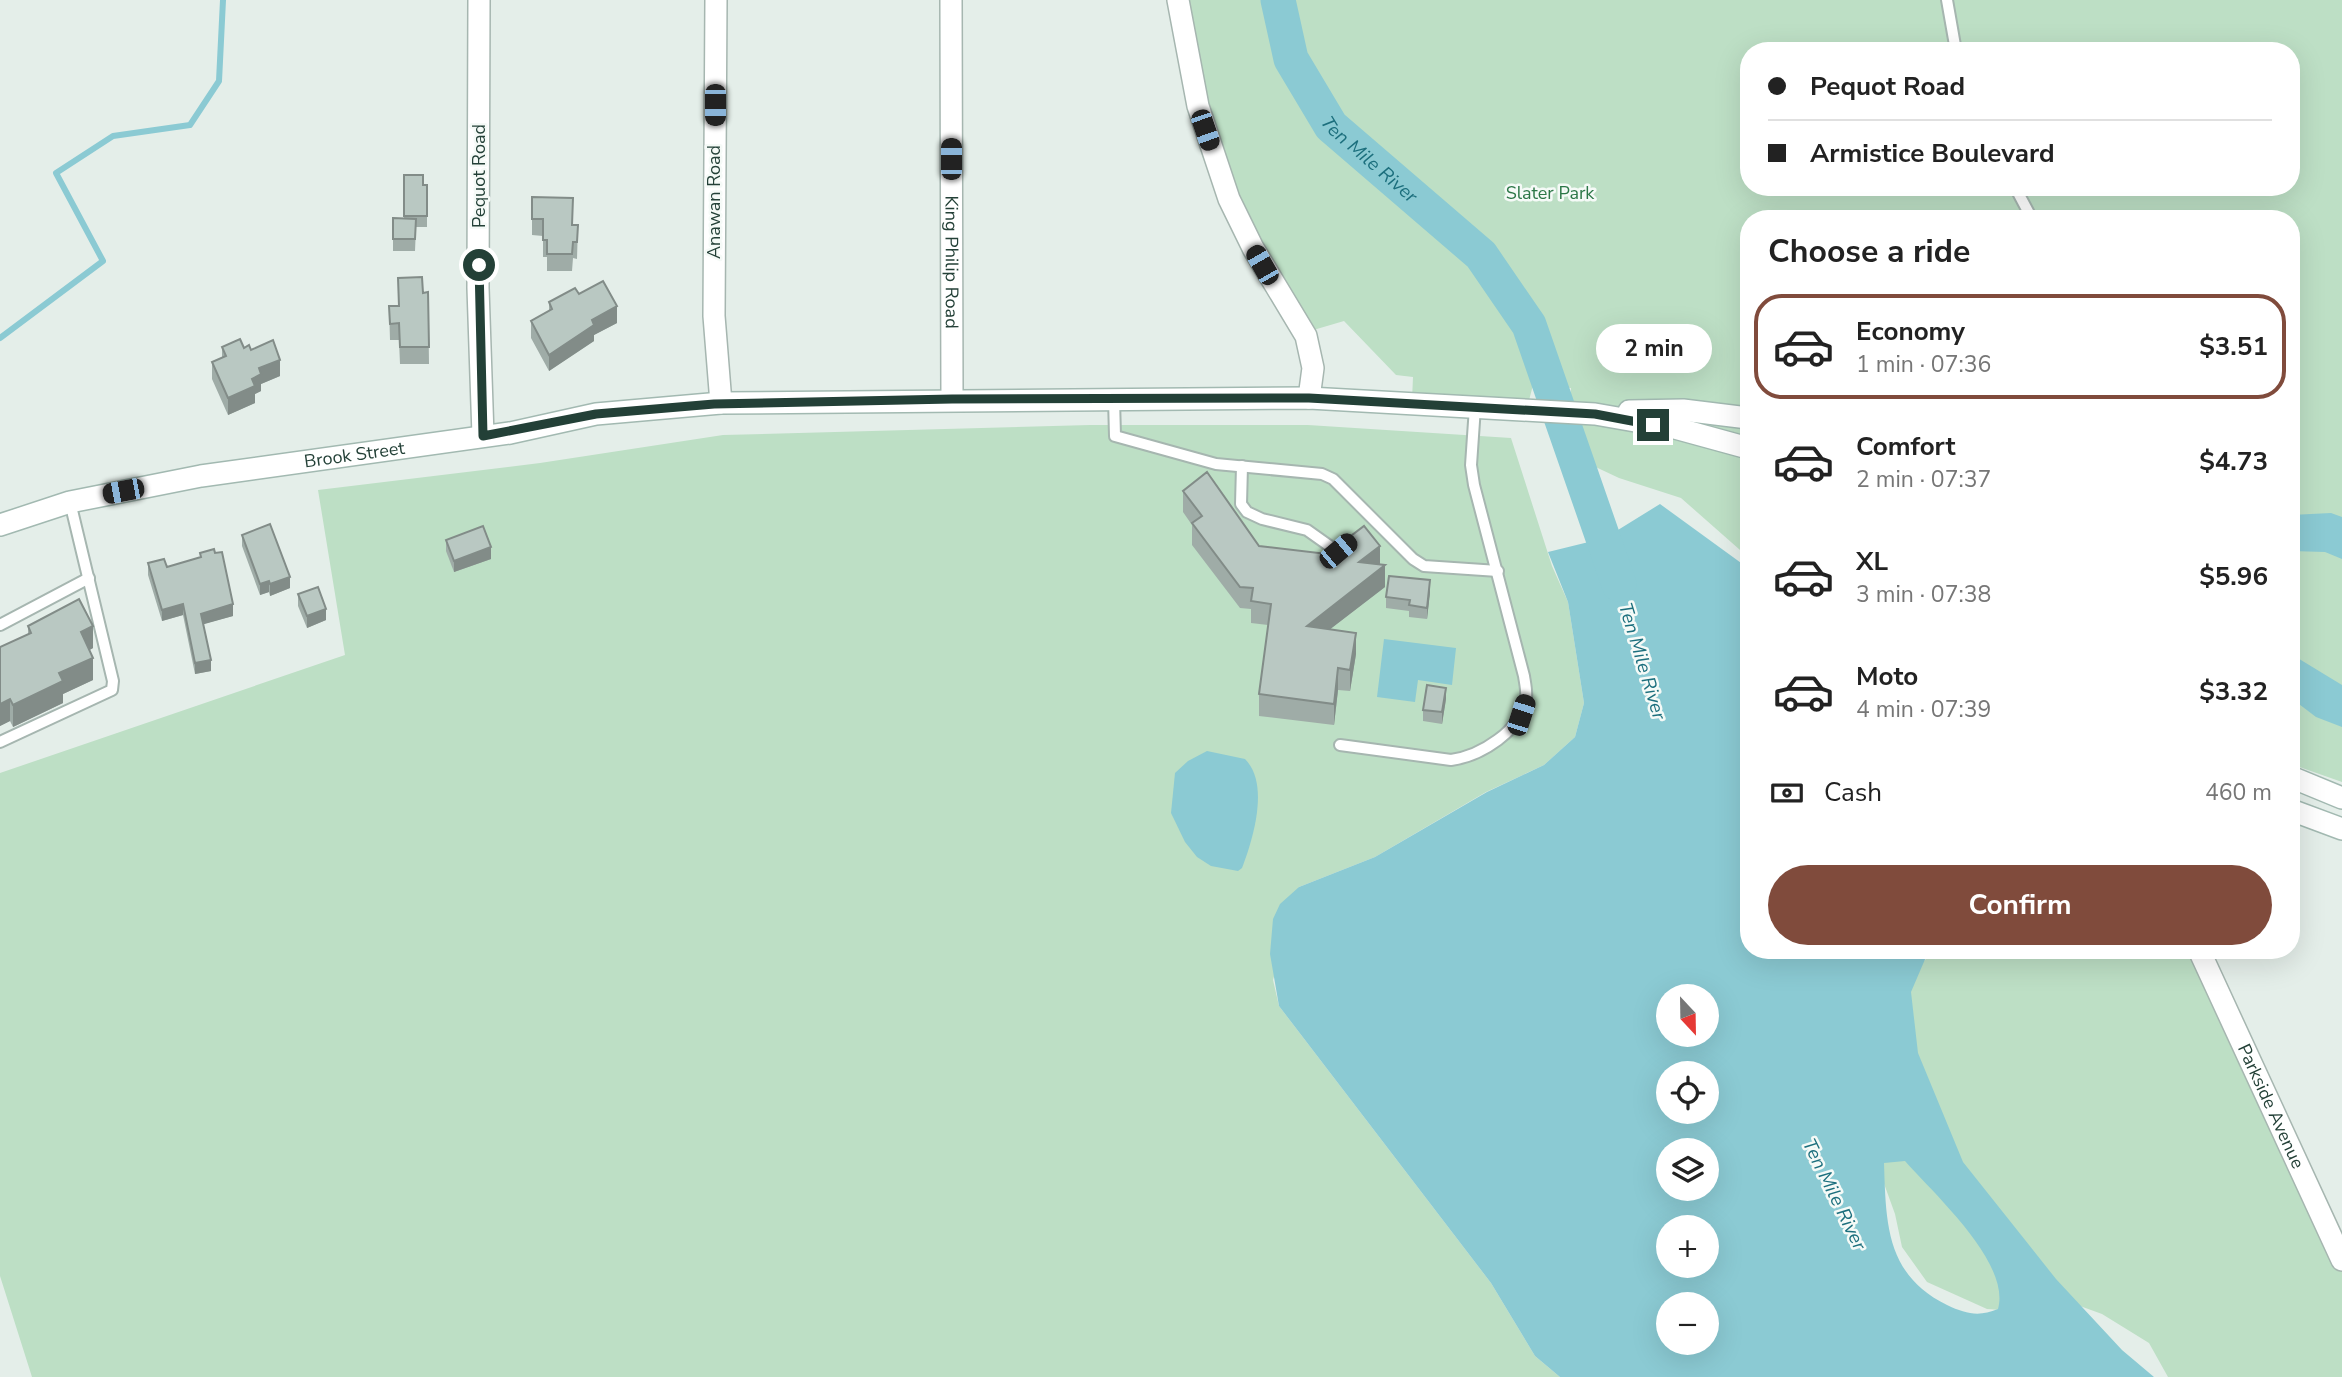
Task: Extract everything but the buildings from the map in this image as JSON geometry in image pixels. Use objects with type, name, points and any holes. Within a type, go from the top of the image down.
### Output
[{"type":"main road","name":"Pequot Road","points":[[479,0],[478,288],[483,436]]},
{"type":"main road","name":"Anawan Road","points":[[716,0],[714,316],[717,403]]},
{"type":"main road","name":"King Philip Road","points":[[951,0],[952,399]]},
{"type":"main road","points":[[1178,0],[1198,106],[1229,199],[1253,248],[1306,336],[1312,368],[1309,398]]},
{"type":"main road","name":"Brook Street","points":[[0,525],[71,502],[201,476],[483,436],[596,414],[717,403],[1309,398],[1595,414]]},
{"type":"main road","points":[[1595,414],[1683,410],[1740,417]]},
{"type":"main road","points":[[1595,414],[1675,428],[1740,447]]},
{"type":"main road","points":[[2300,781],[2342,798]]},
{"type":"main road","points":[[2300,813],[2342,829]]},
{"type":"main road","name":"Parkside Avenue","points":[[2203,959],[2342,1260]]},
{"type":"lane","points":[[1947,0],[1954,42]]},
{"type":"lane","points":[[1114,399],[1115,436],[1177,455],[1242,466],[1322,474],[1333,479],[1377,520],[1413,559],[1424,566],[1498,570]]},
{"type":"lane","points":[[1340,745],[1451,760],[1478,751],[1510,730],[1521,715],[1526,699],[1524,676],[1471,465],[1475,407]]},
{"type":"lane","points":[[1242,466],[1241,504],[1247,512],[1307,530],[1338,551],[1357,536]]},
{"type":"lane","points":[[0,742],[112,690],[113,681],[71,502]]},
{"type":"lane","points":[[1367,528],[1377,520]]},
{"type":"lane","points":[[0,625],[89,578]]},
{"type":"green space","name":"Slater Park","points":[[1180,0],[2342,0],[2342,782],[2300,767],[2300,210],[1740,210],[1740,550],[1681,498],[1619,478],[1585,462],[1567,435],[1571,388],[1533,385],[1527,408],[1412,400],[1413,377],[1396,375],[1344,321],[1310,331],[1218,171]]},
{"type":"green space","points":[[1090,425],[1308,425],[1511,438],[1552,566],[1568,602],[1584,703],[1575,737],[1544,765],[1486,792],[1375,857],[1299,887],[1273,980],[1279,1006],[1491,1283],[1535,1356],[1560,1377],[32,1377],[0,1276],[0,773],[345,655],[318,490],[540,463],[723,435]]},
{"type":"green space","points":[[1926,959],[2204,959],[2342,1260],[2342,1377],[2168,1377],[2149,1343],[2102,1314],[2080,1306],[2033,1312],[1987,1309],[1927,1282],[1902,1247],[1895,1214],[1878,1167],[1892,987]]},
{"type":"water","points":[[1660,504],[1740,562],[1740,959],[1925,959],[1911,992],[1918,1053],[1963,1162],[2056,1279],[2122,1350],[2154,1377],[1560,1377],[1535,1356],[1491,1283],[1279,1006],[1270,954],[1273,919],[1280,904],[1299,887],[1375,857],[1487,792],[1544,765],[1575,737],[1584,703],[1568,602],[1548,552],[1605,538]],"holes":[[[1905,1161],[1951,1210],[1982,1251],[1993,1271],[1999,1291],[1998,1309],[1979,1314],[1960,1311],[1927,1293],[1912,1279],[1893,1246],[1886,1207],[1884,1163]]]},
{"type":"water","points":[[2331,513],[2342,517],[2342,559],[2325,552],[2300,551],[2300,515]]},
{"type":"water","points":[[1384,639],[1456,648],[1452,685],[1418,680],[1415,702],[1377,697]]},
{"type":"water","points":[[2300,659],[2342,685],[2342,727],[2316,717],[2300,705]]},
{"type":"water","points":[[1207,751],[1245,759],[1257,782],[1257,812],[1251,842],[1242,868],[1238,871],[1211,866],[1197,857],[1185,842],[1171,813],[1175,773],[1188,761]]},
{"type":"waterway","points":[[0,338],[103,261],[56,173],[113,136],[190,125],[219,81],[223,0]]},
{"type":"waterway","name":"Ten Mile River","points":[[1278,0],[1291,59],[1331,126],[1481,255],[1529,325],[1619,584]]},
{"type":"route","points":[[479,265],[483,436],[510,433],[596,414],[714,404],[952,399],[1309,398],[1595,414],[1653,425]]}]
